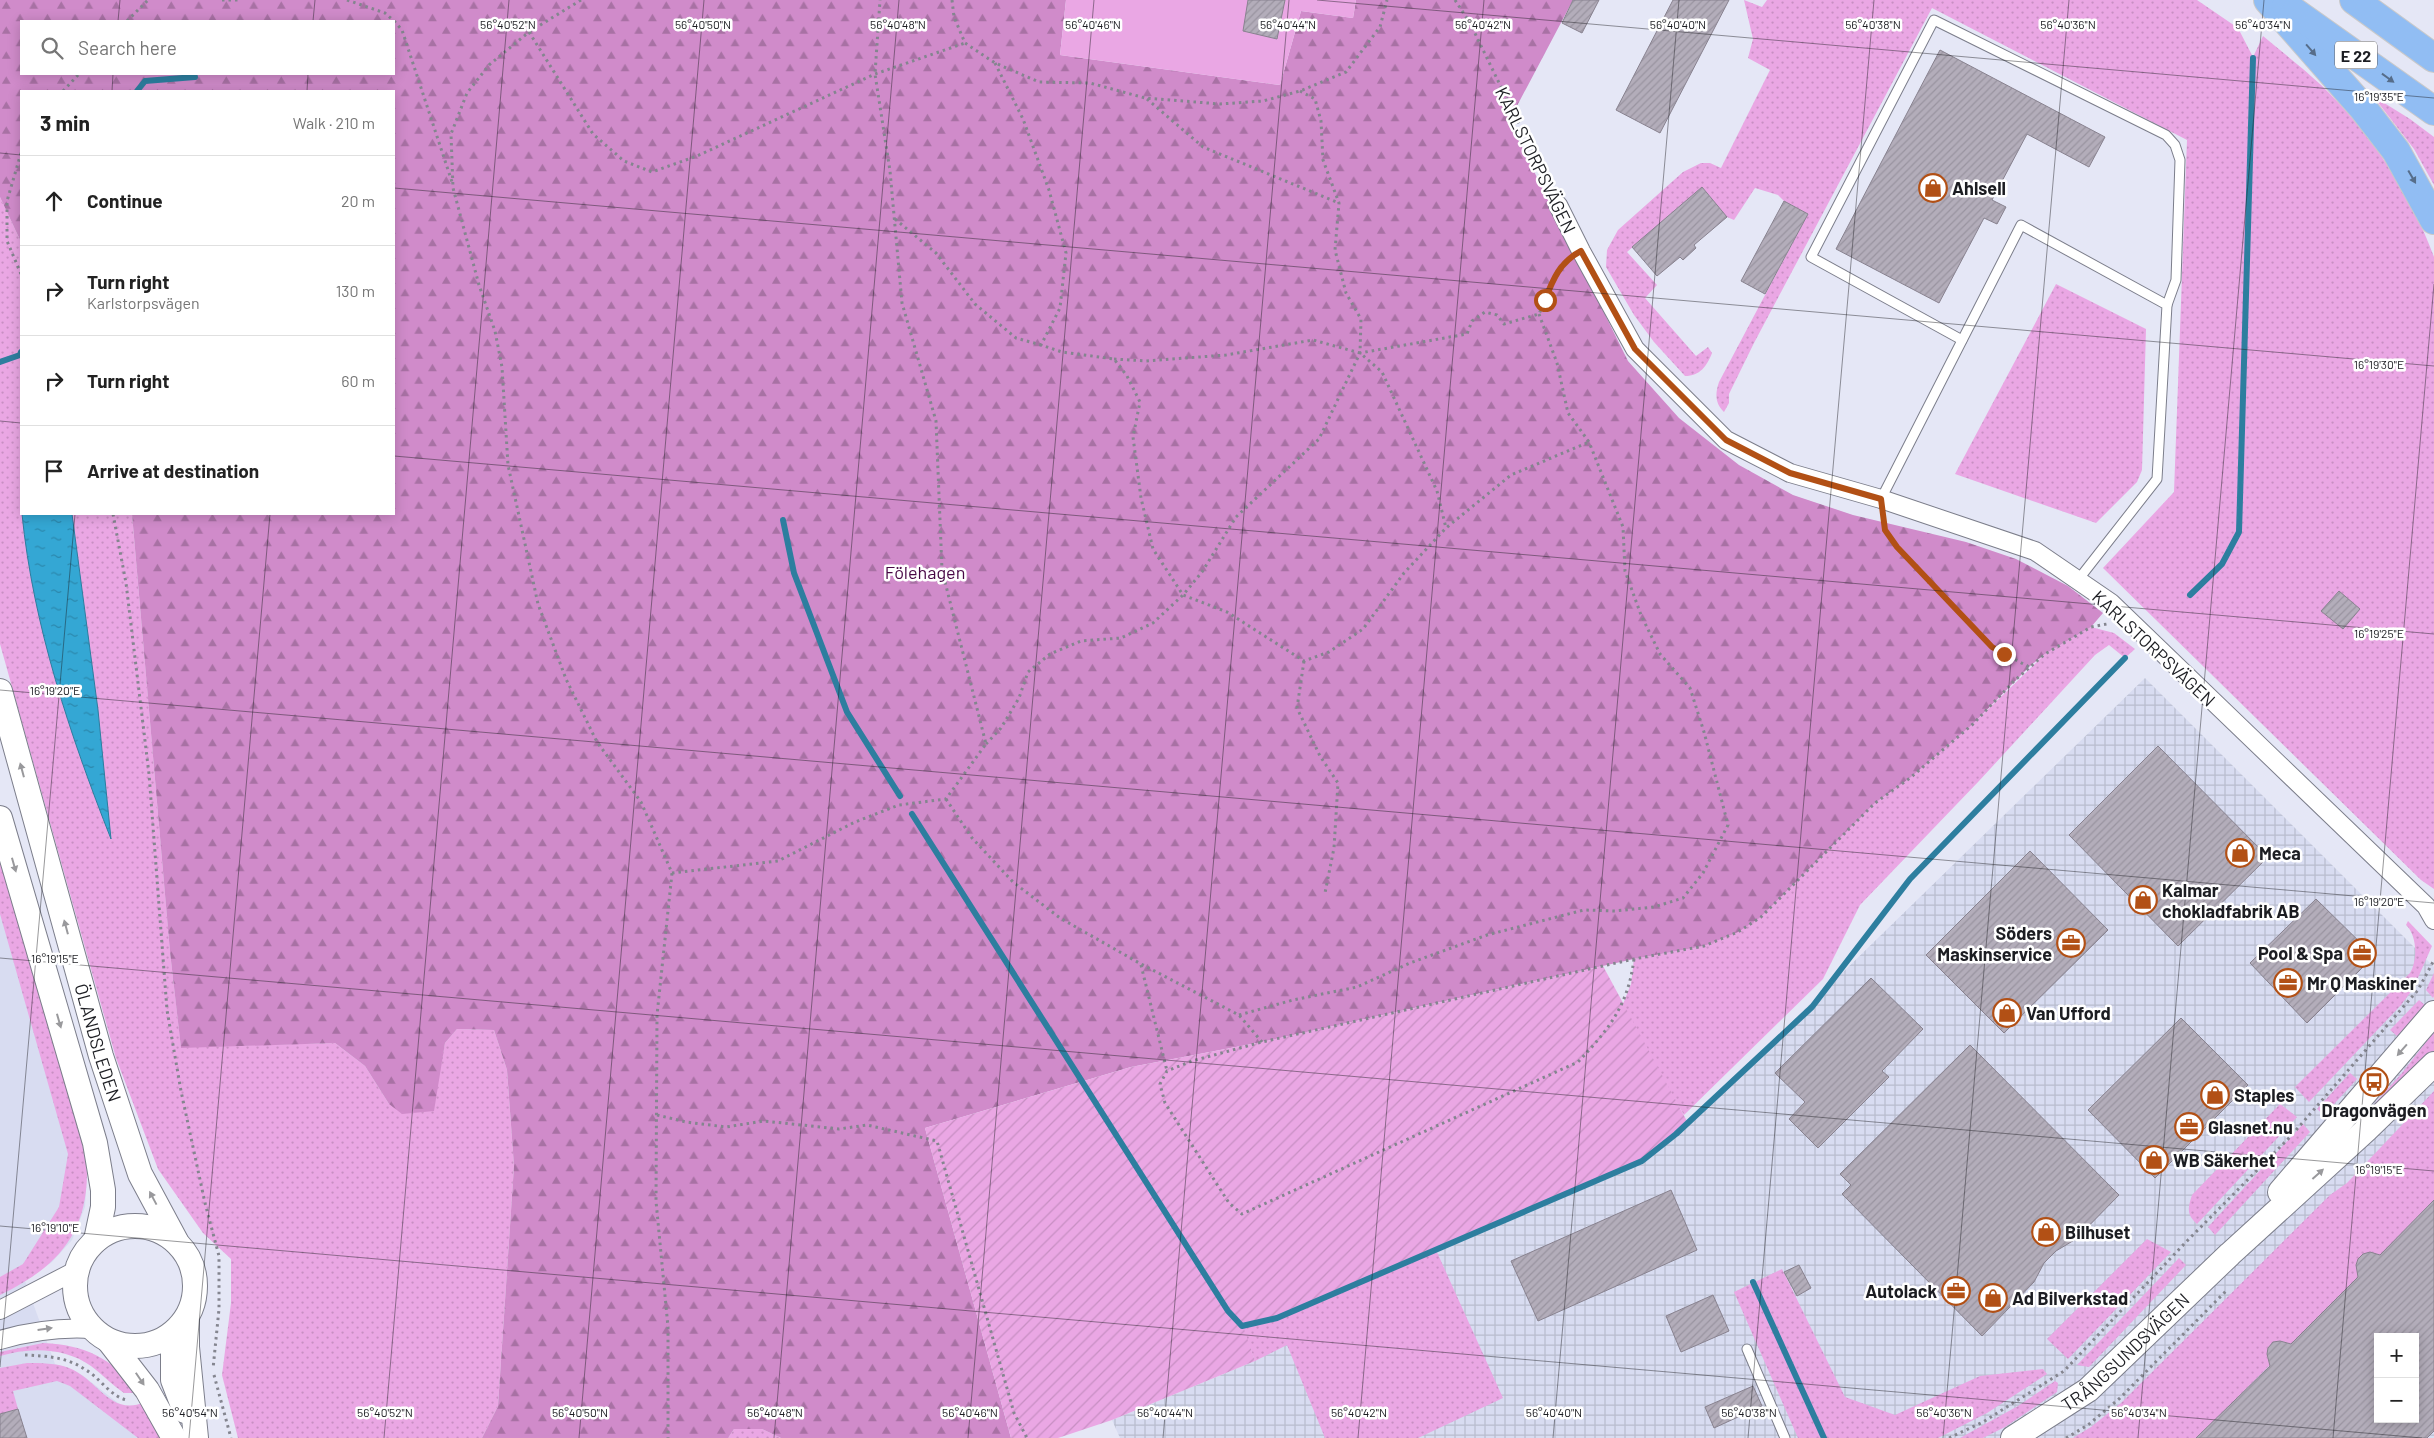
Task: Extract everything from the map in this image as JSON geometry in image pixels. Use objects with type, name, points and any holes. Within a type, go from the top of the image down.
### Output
[{"type":"highway","points":[[2268,0],[2362,107],[2396,151],[2434,220]]},
{"type":"highway","name":"E 22","points":[[2277,0],[2434,111]]},
{"type":"highway","points":[[2363,6],[2434,43]]},
{"type":"highway","name":"E 22","points":[[2363,6],[2434,58]]},
{"type":"main road","name":"ÖLANDSLEDEN","points":[[2,703],[101,1056],[140,1174],[176,1241],[189,1257],[195,1278],[195,1299],[180,1326],[173,1380],[196,1438]]},
{"type":"main road","name":"ÖLANDSLEDEN","points":[[0,818],[95,1143],[103,1190],[103,1207],[96,1240]]},
{"type":"main road","name":"TRÅNGSUNDSVÄGEN","points":[[2230,1254],[2328,1135],[2434,1013]]},
{"type":"main road","name":"TRÅNGSUNDSVÄGEN","points":[[2012,1438],[2088,1390],[2230,1254],[2361,1136],[2434,1064]]},
{"type":"main road","name":"ÖLANDSLEDEN","points":[[174,1438],[147,1390],[81,1313],[75,1294],[77,1270],[85,1252],[96,1240],[111,1230],[128,1226],[145,1226],[161,1232],[176,1241]]},
{"type":"main road","points":[[100,1335],[128,1346],[154,1344],[180,1326]]},
{"type":"street","name":"KARLSTORPSVÄGEN","points":[[1558,205],[1635,349],[1726,440],[1790,473],[1881,499],[2035,551],[2111,603],[2431,912]]},
{"type":"street","points":[[0,1310],[77,1270]]},
{"type":"street","points":[[0,1340],[26,1332],[63,1327],[100,1335]]},
{"type":"lane","points":[[1962,340],[1811,257],[1934,20],[2166,135],[2175,145],[2180,160],[2176,280],[2167,305],[2157,478],[2078,580]]},
{"type":"lane","points":[[1881,499],[2021,225],[2167,305]]},
{"type":"lane","points":[[1747,1349],[1785,1438]]},
{"type":"path","points":[[128,20],[148,0]]},
{"type":"path","points":[[222,0],[239,0]]},
{"type":"path","points":[[347,0],[385,12],[393,20]]},
{"type":"path","points":[[453,188],[451,134],[467,93],[489,65],[529,32],[581,0]]},
{"type":"path","points":[[880,0],[875,74],[890,171],[902,303],[936,421],[942,570],[986,744]]},
{"type":"path","points":[[952,0],[954,17],[965,43],[995,63],[1039,82],[1090,83],[1145,98],[1220,104],[1264,101],[1300,91],[1346,72],[1380,27],[1387,0]]},
{"type":"path","name":"KARLSTORPSVÄGEN","points":[[1455,0],[1470,23],[1558,205]]},
{"type":"path","points":[[395,22],[402,30],[453,188],[479,285],[494,331],[502,367],[508,465],[538,604],[566,679],[597,742],[641,802],[672,873],[657,1015],[656,1115],[656,1201],[665,1276],[670,1357],[666,1413],[668,1438]]},
{"type":"path","points":[[529,32],[593,134],[624,161],[652,172],[697,156],[875,74],[965,43]]},
{"type":"path","points":[[995,63],[1023,119],[1049,190],[1066,253],[1060,308],[1042,345]]},
{"type":"path","points":[[64,90],[78,75]]},
{"type":"path","points":[[672,873],[778,861],[855,822],[899,805],[946,799],[986,744],[1001,728],[1019,698],[1028,672],[1050,654],[1081,641],[1121,638],[1153,623],[1184,595],[1202,572],[1236,517],[1319,439],[1360,353],[1361,319],[1346,293],[1335,250],[1340,204],[1322,160],[1322,120],[1315,99],[1300,91]]},
{"type":"path","points":[[1145,98],[1203,147],[1340,204]]},
{"type":"path","points":[[20,156],[7,201],[7,241],[20,272]]},
{"type":"path","points":[[895,219],[936,253],[975,304],[1016,338],[1062,352],[1146,361],[1226,355],[1313,340],[1360,353],[1382,372],[1438,491],[1446,528]]},
{"type":"path","points":[[1239,1015],[1293,1000],[1357,987],[1410,963],[1487,936],[1584,910],[1615,911],[1654,907],[1683,898],[1703,873],[1728,825],[1707,741],[1690,688],[1660,654],[1641,615],[1625,571],[1623,528],[1589,442],[1568,412],[1557,363],[1539,314],[1556,274],[1569,258],[1581,251]]},
{"type":"path","points":[[1360,353],[1467,334],[1472,321],[1485,312],[1497,315],[1504,324],[1539,314]]},
{"type":"path","points":[[1114,359],[1127,376],[1140,402],[1133,437],[1141,498],[1153,548],[1184,595],[1226,612],[1304,661]]},
{"type":"path","points":[[1304,661],[1329,652],[1363,629],[1404,573],[1446,528],[1511,475],[1589,442]]},
{"type":"path","points":[[1881,499],[1885,530],[1897,547],[1992,647],[2030,667]]},
{"type":"path","points":[[113,515],[126,583],[150,774],[168,1010],[181,1091],[219,1256],[219,1308],[213,1372],[231,1438]]},
{"type":"path","points":[[1634,959],[1630,984],[1620,1009],[1596,1043],[1578,1062],[1242,1214],[1229,1203],[1165,1103],[1160,1084],[1167,1071],[1192,1061],[1262,1042],[1634,959],[1704,946],[1738,932],[1761,918],[1875,803],[1910,778],[1973,724],[2045,654],[2090,627],[2128,620]]},
{"type":"path","points":[[1304,661],[1297,708],[1320,756],[1338,783],[1334,848],[1325,893]]},
{"type":"path","points":[[946,799],[972,838],[1013,882],[1060,918],[1141,964],[1239,1015],[1262,1042]]},
{"type":"path","points":[[1949,1438],[1984,1422],[2064,1370],[2186,1242],[2290,1137],[2418,990],[2434,960]]},
{"type":"path","points":[[1141,964],[1167,1071]]},
{"type":"path","points":[[656,1115],[686,1122],[726,1127],[764,1121],[840,1129],[867,1125],[937,1140],[1014,1413],[1027,1438]]},
{"type":"shaded area","points":[[1066,0],[1356,0],[1353,18],[1301,11],[1280,85],[1060,55]]},
{"type":"shaded area","points":[[1744,0],[1762,7],[1767,0],[2197,0],[2238,28],[2253,57],[2263,36],[2300,66],[2339,103],[2372,143],[2414,210],[2434,257],[2434,889],[2421,880],[2103,568],[2174,492],[2187,140],[1932,8],[1754,343],[1729,394],[1729,403],[1724,412],[1717,398],[1719,382],[1808,214],[1784,201],[1778,195],[1755,188],[1734,220],[1727,217],[1702,187],[1627,252],[1657,285],[1645,298],[1696,356],[1708,347],[1712,353],[1708,362],[1699,372],[1685,376],[1654,342],[1634,315],[1606,267],[1607,250],[1618,230],[1683,172],[1701,163],[1710,163],[1721,168],[1770,70],[1748,58],[1753,39]]},
{"type":"shaded area","points":[[2373,96],[2410,119],[2434,137],[2434,185],[2414,149]]},
{"type":"shaded area","points":[[0,197],[20,240],[20,515],[132,515],[170,952],[181,1047],[335,1043],[365,1066],[389,1104],[439,1074],[445,1043],[457,1029],[494,1030],[507,1070],[514,1166],[498,1406],[482,1438],[238,1438],[222,1375],[231,1303],[231,1259],[203,1233],[158,1169],[116,1058],[0,644]]},
{"type":"shaded area","points":[[2056,284],[2146,329],[2142,470],[2137,482],[2096,523],[1955,474]]},
{"type":"shaded area","points":[[2091,627],[2114,633],[2135,649],[2125,658],[2109,645],[2095,655],[1979,781],[1860,905],[1823,979],[1684,1115],[1621,1009],[1631,984],[1634,959],[1704,946],[1761,917],[1875,803],[1910,778],[1973,724],[2045,654]]},
{"type":"shaded area","points":[[2145,678],[2434,967],[2434,1438],[1120,1438],[1112,1420],[1255,1361],[1242,1326],[1277,1318],[1642,1161],[1688,1123]]},
{"type":"shaded area","points":[[0,854],[87,1173],[85,1207],[72,1240],[52,1262],[25,1281],[55,1364],[82,1375],[122,1406],[133,1407],[145,1402],[165,1438],[0,1438]]},
{"type":"shaded area","points":[[0,854],[81,1137],[87,1175],[81,1216],[63,1248],[51,1262],[36,1274],[0,1295],[0,1277],[23,1264],[59,1207],[68,1154],[0,914]]},
{"type":"shaded area","points":[[2408,921],[2432,946],[2413,989],[2401,1005],[2309,1102],[2295,1087],[2413,968],[2415,948],[2410,929],[2406,925]]},
{"type":"shaded area","points":[[1603,966],[1688,1123],[1642,1161],[1277,1318],[1243,1326],[1255,1361],[1112,1420],[1058,1438],[1011,1438],[925,1128],[1131,1067],[1262,1042]]},
{"type":"shaded area","points":[[2434,973],[2434,996],[2433,998],[2426,990]]},
{"type":"shaded area","points":[[2419,1000],[2426,1006],[2397,1036],[2390,1030]]},
{"type":"shaded area","points":[[2434,1032],[2434,1053],[2352,1129],[2402,1073]]},
{"type":"shaded area","points":[[2350,1073],[2357,1079],[2324,1115],[2317,1109]]},
{"type":"shaded area","points":[[2434,1091],[2434,1200],[2379,1257],[2370,1252],[2360,1258],[2358,1267],[2360,1275],[2290,1345],[2279,1341],[2271,1345],[2267,1354],[2271,1364],[2197,1438],[2073,1438],[2091,1427],[2121,1403],[2330,1195],[2347,1183]]},
{"type":"shaded area","points":[[2280,1104],[2297,1117],[2197,1224],[2189,1211],[2192,1195]]},
{"type":"shaded area","points":[[2303,1124],[2310,1132],[2215,1235],[2208,1227]]},
{"type":"shaded area","points":[[2147,1239],[2171,1252],[2068,1359],[2047,1339]]},
{"type":"shaded area","points":[[1436,1250],[1503,1398],[1418,1438],[1325,1438],[1287,1345],[1255,1361],[1242,1326],[1277,1318]]},
{"type":"shaded area","points":[[2179,1258],[2186,1265],[2089,1367],[2077,1365]]},
{"type":"shaded area","points":[[1782,1269],[1845,1397],[1895,1415],[1980,1376],[2043,1369],[2047,1374],[1987,1413],[1938,1438],[1798,1438],[1734,1292]]},
{"type":"shaded area","points":[[43,1343],[72,1347],[96,1355],[117,1369],[138,1390],[132,1393],[124,1393],[91,1366],[70,1355],[58,1352],[35,1350],[0,1356],[0,1352]]},
{"type":"shaded area","points":[[27,1363],[54,1364],[69,1368],[89,1380],[113,1401],[123,1405],[145,1402],[165,1438],[138,1438],[70,1386],[57,1381],[13,1391],[18,1409],[0,1414],[0,1368]]},
{"type":"shaded area","points":[[2055,1381],[2058,1383],[2057,1392],[2005,1427],[1983,1438],[1960,1438],[2018,1406]]},
{"type":"shaded area","points":[[734,1429],[762,1429],[781,1438],[728,1438]]},
{"type":"green space","name":"Fölehagen","points":[[0,0],[1066,0],[1060,55],[1280,85],[1301,11],[1353,18],[1356,0],[1573,0],[1509,121],[1628,361],[1679,418],[1739,465],[1793,495],[1853,515],[1966,542],[2016,559],[2068,586],[2103,613],[2091,627],[2045,654],[2029,667],[1973,724],[1910,778],[1875,803],[1761,917],[1738,932],[1704,946],[1634,959],[1262,1042],[1131,1067],[925,1128],[1011,1438],[781,1438],[762,1429],[734,1429],[728,1438],[482,1438],[498,1406],[514,1166],[507,1070],[494,1030],[457,1029],[445,1043],[434,1111],[402,1114],[389,1104],[365,1066],[335,1043],[181,1048],[170,952],[132,515],[395,515],[395,90],[20,90],[20,240],[0,197]]},
{"type":"water","points":[[22,515],[72,515],[98,710],[111,839],[81,760],[55,679],[44,638],[27,556]]},
{"type":"building","points":[[1248,0],[1285,0],[1277,39],[1243,31]]},
{"type":"building","points":[[1573,0],[1599,0],[1582,33],[1562,23]]},
{"type":"building","points":[[1673,0],[1729,0],[1660,133],[1616,110]]},
{"type":"building","name":"Ahlsell","points":[[1940,50],[2105,137],[2089,167],[2027,134],[1992,200],[2006,207],[1997,224],[1984,218],[1939,303],[1836,249]]},
{"type":"building","points":[[1702,187],[1727,217],[1694,245],[1696,248],[1683,260],[1680,257],[1657,276],[1632,247]]},
{"type":"building","points":[[1784,201],[1808,214],[1765,294],[1741,281]]},
{"type":"building","points":[[2339,591],[2360,609],[2343,629],[2321,611]]},
{"type":"building","points":[[2158,746],[2268,857],[2178,946],[2069,835]]},
{"type":"building","points":[[2030,851],[2108,930],[2004,1033],[1926,955]]},
{"type":"building","points":[[2316,899],[2374,956],[2307,1023],[2250,963]]},
{"type":"building","points":[[1871,978],[1923,1029],[1882,1071],[1889,1077],[1818,1148],[1789,1119],[1805,1102],[1775,1073]]},
{"type":"building","points":[[2181,1018],[2248,1085],[2155,1178],[2088,1110]]},
{"type":"building","points":[[1970,1045],[2119,1195],[2076,1239],[2056,1251],[2044,1263],[2034,1282],[1982,1336],[1842,1194],[1851,1185],[1840,1174]]},
{"type":"building","points":[[1671,1190],[1697,1250],[1538,1321],[1511,1261]]},
{"type":"building","points":[[2434,1200],[2434,1431],[2427,1438],[2196,1438],[2270,1366],[2267,1354],[2268,1348],[2273,1342],[2280,1341],[2291,1344],[2358,1277],[2356,1265],[2358,1259],[2363,1254],[2370,1252],[2380,1255]]},
{"type":"building","points":[[1799,1265],[1811,1288],[1797,1296],[1784,1272]]},
{"type":"building","points":[[1713,1295],[1729,1331],[1681,1352],[1666,1316]]},
{"type":"building","points":[[1753,1386],[1762,1406],[1714,1428],[1705,1407]]},
{"type":"building","points":[[18,1409],[27,1438],[0,1438],[0,1414]]},
{"type":"waterway","points":[[2190,595],[2222,564],[2239,532],[2253,58]]},
{"type":"waterway","points":[[138,90],[145,81],[195,77]]},
{"type":"waterway","points":[[0,362],[20,355]]},
{"type":"waterway","points":[[783,520],[794,573],[847,712],[900,796]]},
{"type":"waterway","points":[[912,814],[1228,1311],[1242,1326],[1277,1318],[1642,1161],[1676,1134],[1812,1007],[1910,879],[2125,658]]},
{"type":"waterway","points":[[1753,1282],[1824,1438]]},
{"type":"place","name":"Ahlsell","points":[[1933,188]]},
{"type":"place","name":"Meca","points":[[2240,853]]},
{"type":"place","name":"Kalmar chokladfabrik AB","points":[[2143,900]]},
{"type":"place","name":"Söders Maskinservice","points":[[2071,943]]},
{"type":"place","name":"Pool & Spa","points":[[2362,953]]},
{"type":"place","name":"Mr Q Maskiner","points":[[2288,983]]},
{"type":"place","name":"Van Ufford","points":[[2007,1013]]},
{"type":"place","name":"Dragonvägen","points":[[2374,1082]]},
{"type":"place","name":"Staples","points":[[2215,1095]]},
{"type":"place","name":"Glasnet.nu","points":[[2189,1127]]},
{"type":"place","name":"WB Säkerhet","points":[[2154,1160]]},
{"type":"place","name":"Bilhuset","points":[[2046,1232]]},
{"type":"place","name":"Autolack","points":[[1956,1291]]},
{"type":"place","name":"Ad Bilverkstad","points":[[1993,1298]]},
{"type":"route","points":[[1545,300],[1556,274],[1569,258],[1581,251],[1635,349],[1726,440],[1790,473],[1881,499],[1885,530],[1897,547],[1992,647],[2004,654]]}]
